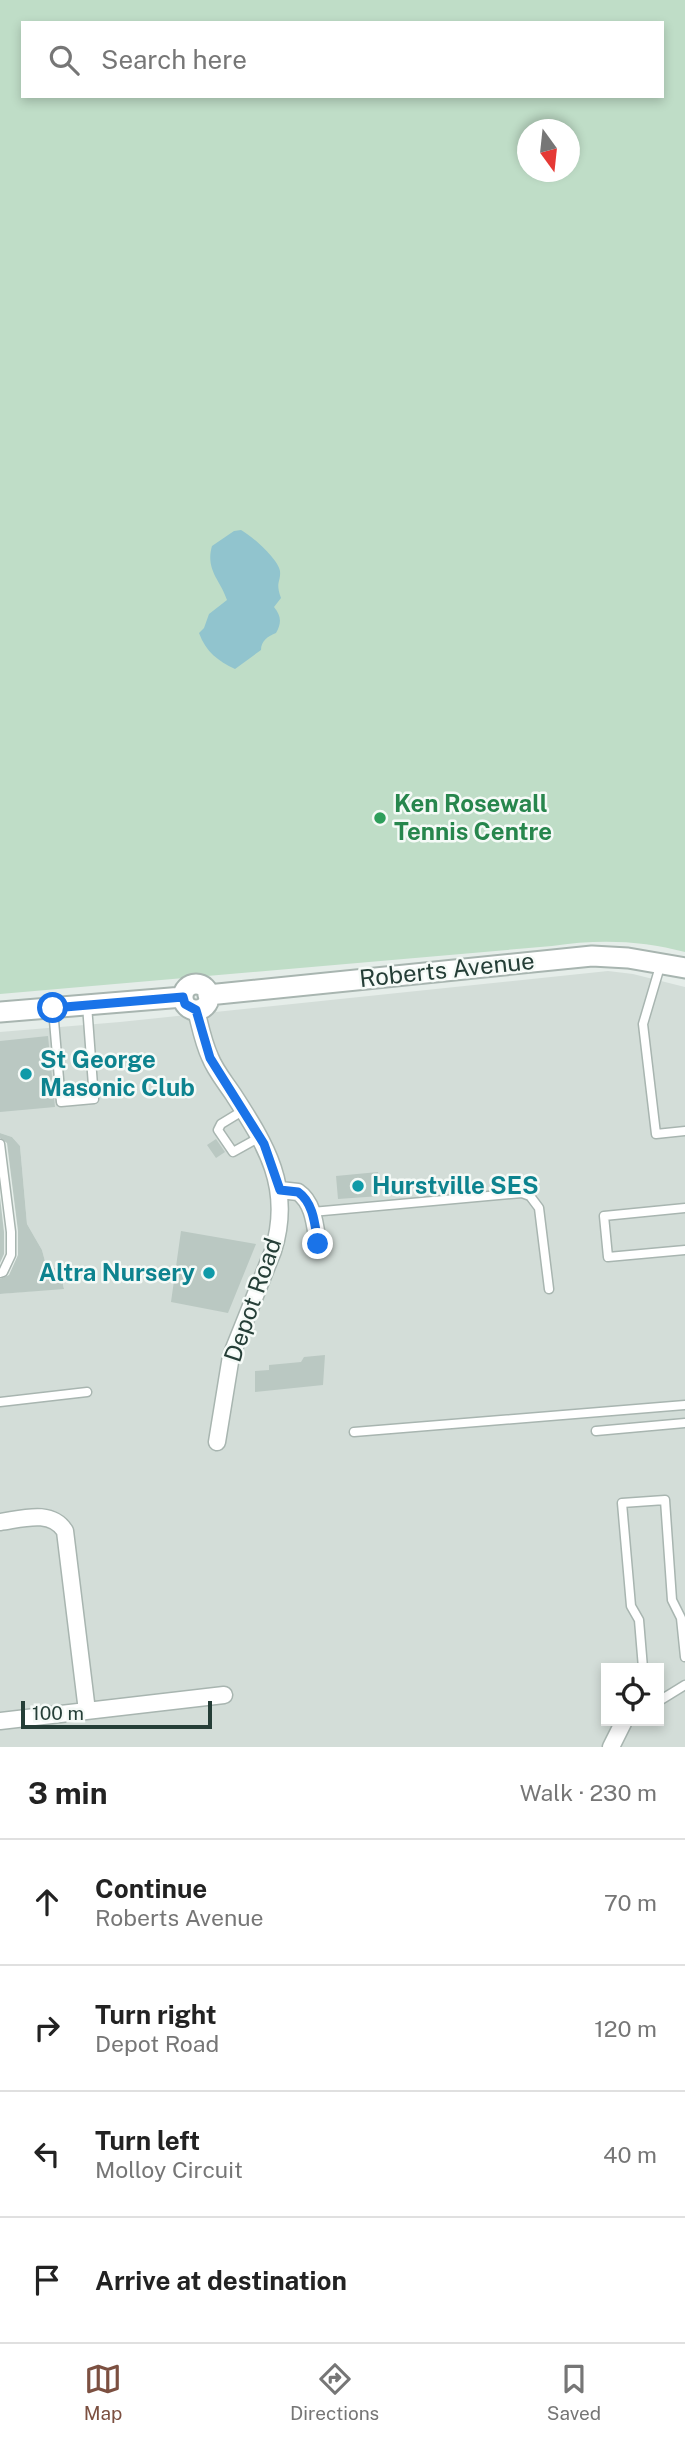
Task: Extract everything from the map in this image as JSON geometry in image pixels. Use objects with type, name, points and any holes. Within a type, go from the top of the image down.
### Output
[{"type":"street","name":"Roberts Avenue","points":[[0,1012],[196,1000],[592,956],[628,958],[685,968]]},
{"type":"street","name":"Depot Road","points":[[196,1000],[210,1058],[269,1155],[280,1190],[281,1207],[277,1237],[231,1356],[217,1442]]},
{"type":"street","points":[[280,1190],[292,1190],[302,1194],[312,1212],[318,1244]]},
{"type":"street","points":[[0,1522],[48,1518],[58,1522],[65,1531],[88,1711]]},
{"type":"street","points":[[0,1721],[224,1695]]},
{"type":"street","points":[[611,1747],[622,1726]]},
{"type":"lane","points":[[662,963],[643,1024],[656,1134],[685,1131]]},
{"type":"lane","points":[[53,1008],[61,1102],[94,1098],[87,1005]]},
{"type":"lane","points":[[244,1110],[221,1124],[219,1135],[233,1152],[260,1137]]},
{"type":"lane","points":[[0,1144],[11,1233],[11,1255],[0,1273]]},
{"type":"lane","points":[[312,1212],[522,1193],[530,1196],[539,1208],[549,1289]]},
{"type":"lane","points":[[685,1208],[604,1216],[608,1258],[685,1251]]},
{"type":"lane","points":[[0,1402],[86,1392]]},
{"type":"lane","points":[[354,1432],[685,1405]]},
{"type":"lane","points":[[596,1431],[685,1423]]},
{"type":"lane","points":[[643,1663],[639,1620],[631,1606],[622,1503],[664,1500],[672,1600],[681,1618],[685,1657]]},
{"type":"lane","points":[[664,1698],[685,1685]]},
{"type":"shaded area","points":[[608,971],[633,974],[685,987],[685,1747],[0,1747],[0,1294],[64,1288],[60,1270],[46,1265],[42,1250],[27,1224],[20,1146],[12,1137],[0,1133],[0,1032]]},
{"type":"green space","points":[[0,0],[685,0],[685,952],[636,943],[585,942],[0,994]]},
{"type":"water","points":[[241,530],[275,560],[280,571],[278,589],[281,598],[274,607],[280,619],[276,633],[265,639],[261,650],[235,669],[213,655],[199,633],[209,614],[227,600],[212,569],[212,546],[234,531]]},
{"type":"building","name":"St George Masonic Club","points":[[48,1036],[55,1107],[0,1112],[0,1041]]},
{"type":"building","points":[[0,1133],[12,1137],[20,1146],[27,1224],[42,1250],[46,1265],[60,1270],[64,1289],[0,1294],[0,1279],[9,1275],[18,1255],[18,1231],[7,1143],[0,1138]]},
{"type":"building","points":[[216,1139],[225,1152],[216,1158],[207,1145]]},
{"type":"building","name":"Hurstville SES","points":[[378,1172],[380,1196],[338,1199],[336,1176]]},
{"type":"building","points":[[0,1197],[4,1254],[0,1263]]},
{"type":"building","name":"Altra Nursery","points":[[181,1231],[256,1244],[228,1313],[171,1302]]},
{"type":"building","points":[[325,1355],[323,1385],[255,1392],[255,1371],[269,1370],[269,1365],[301,1362],[304,1357]]},
{"type":"place","name":"Ken Rosewall Tennis Centre","points":[[380,818]]},
{"type":"place","name":"St George Masonic Club","points":[[26,1074]]},
{"type":"place","name":"Hurstville SES","points":[[358,1186]]},
{"type":"place","name":"Altra Nursery","points":[[209,1273]]},
{"type":"route","points":[[53,1008],[183,997],[185,1004],[196,1010],[210,1058],[258,1132],[280,1190],[292,1190],[302,1194],[311,1208],[318,1244]]}]
